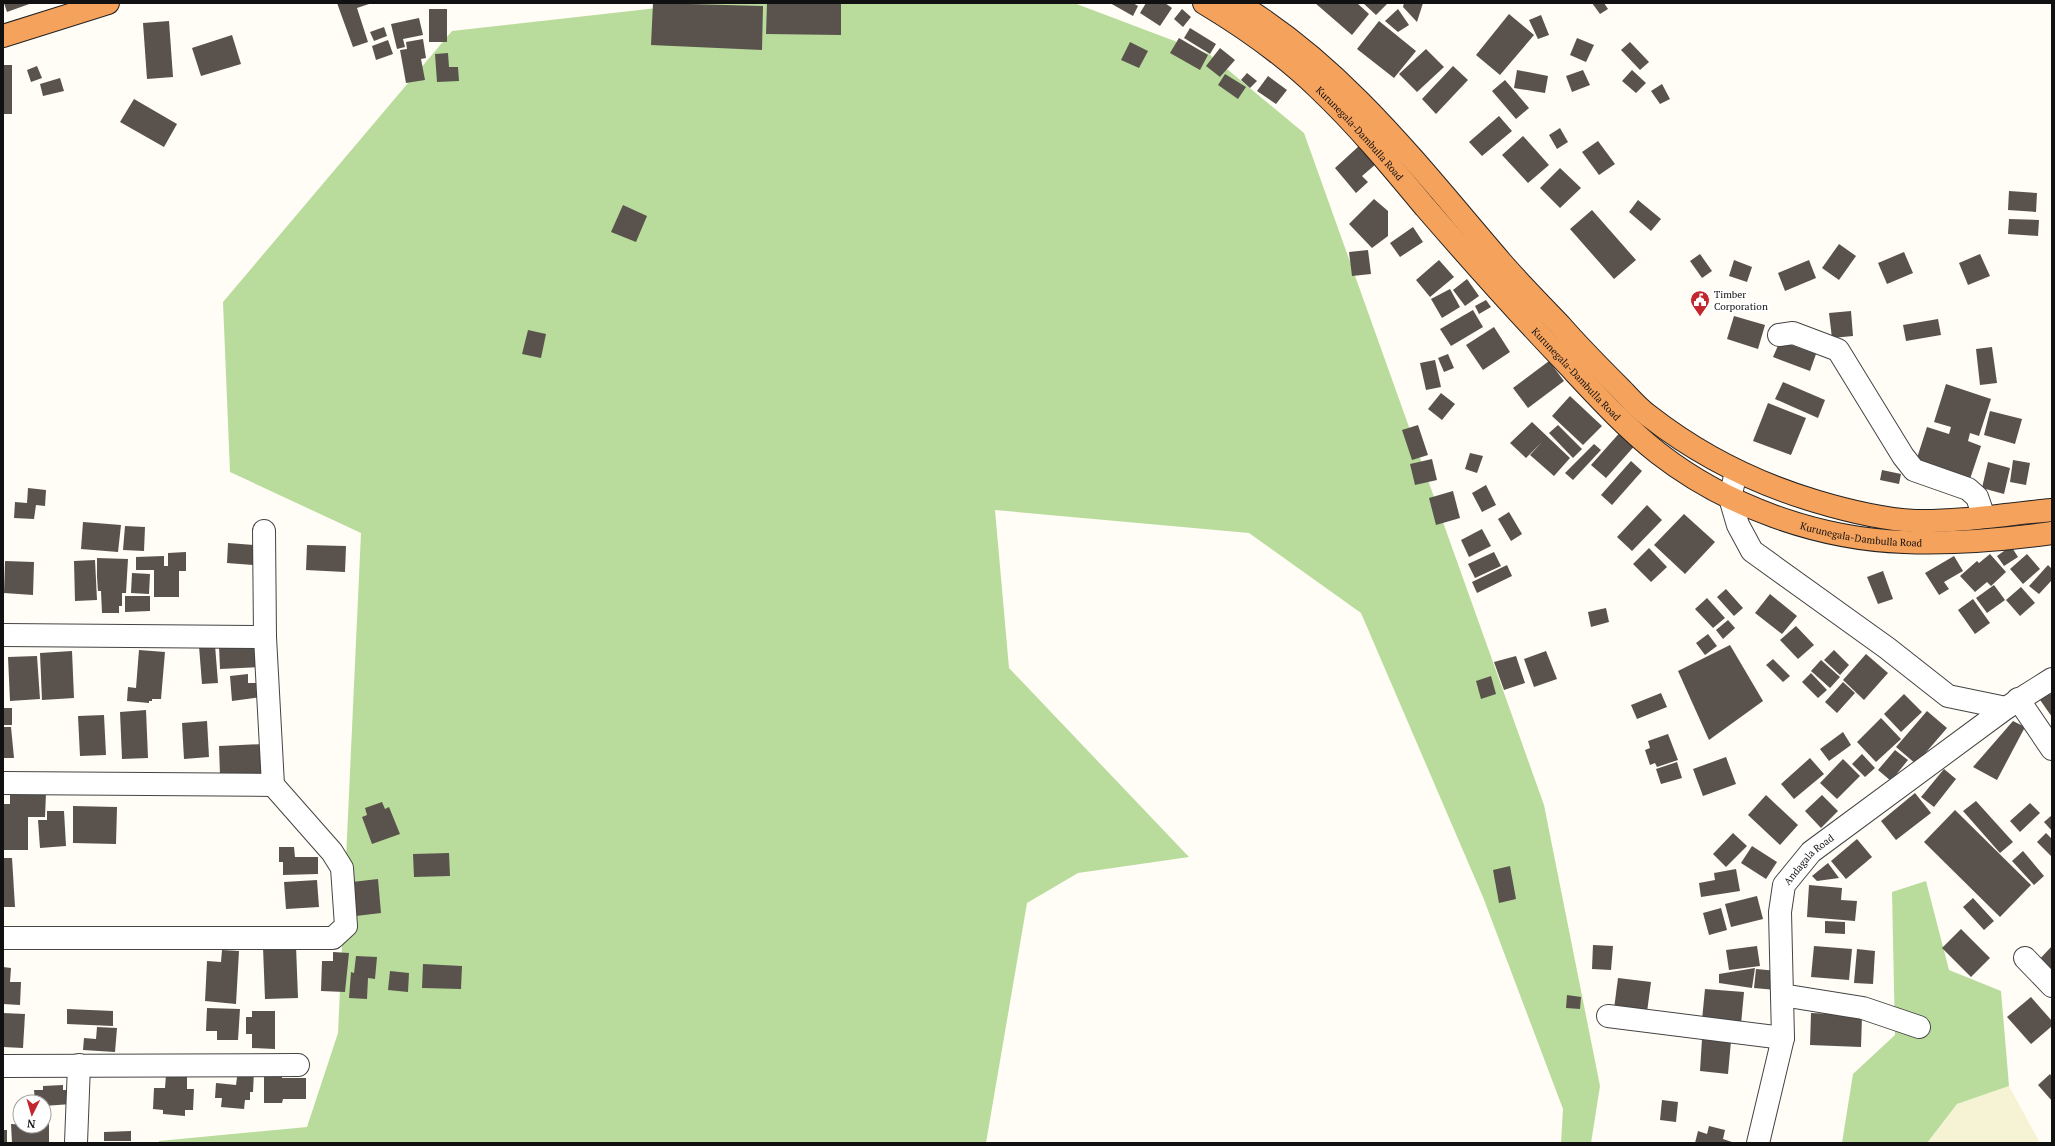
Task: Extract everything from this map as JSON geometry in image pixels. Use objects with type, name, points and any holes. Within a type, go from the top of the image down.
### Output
[{"type":"highway","points":[[3,36],[108,3]]},
{"type":"highway","name":"Kurunegala-Dambulla Road","points":[[1204,3],[1272,50],[1317,87],[1393,169],[1532,328],[1606,406],[1658,452],[1705,484],[1730,498],[1792,522],[1860,537],[1902,542],[1973,541],[2052,533]]},
{"type":"highway","name":"Kurunegala-Dambulla Road","points":[[1237,3],[1254,13],[1338,80],[1405,148],[1502,263],[1583,351],[1647,415],[1699,451],[1736,472],[1769,486],[1839,508],[1881,517],[1915,520],[1984,517],[2052,510]]},
{"type":"street","points":[[1779,335],[1793,333],[1838,350],[1903,456],[1914,470],[1968,489],[1977,497],[1984,517]]},
{"type":"street","points":[[1736,472],[1730,498],[1738,525],[1752,551],[1887,648],[1948,696],[2012,703],[2052,749]]},
{"type":"street","points":[[3,938],[333,938],[346,926],[342,868],[332,852],[273,785],[265,637],[264,531]]},
{"type":"street","points":[[3,635],[265,637]]},
{"type":"street","name":"Andagala Road","points":[[1758,1143],[1783,1038],[1780,912],[1784,885],[1810,852],[2012,703],[2052,679]]},
{"type":"street","points":[[3,783],[273,785]]},
{"type":"street","points":[[2025,958],[2052,986]]},
{"type":"street","points":[[1782,995],[1863,1008],[1919,1027]]},
{"type":"street","points":[[1608,1016],[1783,1038]]},
{"type":"street","points":[[76,1143],[79,1065]]},
{"type":"street","points":[[3,1066],[298,1066]]},
{"type":"shaded area","points":[[2009,1086],[2040,1143],[1927,1143],[1957,1104]]},
{"type":"green space","points":[[702,3],[1074,3],[1209,54],[1304,133],[1544,805],[1600,1086],[1591,1143],[1561,1143],[1563,1109],[1483,897],[1361,613],[1249,533],[995,510],[1009,668],[1189,857],[1078,873],[1027,903],[986,1143],[159,1143],[159,1141],[307,1127],[338,1033],[361,533],[230,472],[223,302],[452,31]]},
{"type":"green space","points":[[1926,881],[1949,970],[2001,991],[2009,1086],[1957,1104],[1927,1143],[1842,1143],[1853,1074],[1895,1035],[1892,892]]},
{"type":"building","points":[[4,3],[32,3],[7,12]]},
{"type":"building","points":[[337,3],[372,3],[357,8],[368,42],[353,47]]},
{"type":"building","points":[[653,3],[763,6],[762,50],[651,45]]},
{"type":"building","points":[[767,3],[841,3],[841,35],[766,34]]},
{"type":"building","points":[[1110,3],[1133,3],[1138,6],[1133,16]]},
{"type":"building","points":[[1146,3],[1165,3],[1172,8],[1160,26],[1140,13]]},
{"type":"building","points":[[1315,3],[1357,3],[1369,14],[1352,35]]},
{"type":"building","points":[[1363,3],[1388,3],[1376,15]]},
{"type":"building","points":[[1404,3],[1423,3],[1417,22],[1403,7]]},
{"type":"building","points":[[1592,3],[1604,3],[1608,9],[1600,14]]},
{"type":"building","points":[[429,9],[447,9],[447,42],[429,42]]},
{"type":"building","points":[[1182,9],[1191,17],[1183,27],[1174,19]]},
{"type":"building","points":[[1398,9],[1409,25],[1398,32],[1385,21]]},
{"type":"building","points":[[1509,14],[1534,35],[1500,75],[1476,55]]},
{"type":"building","points":[[1541,15],[1549,35],[1538,39],[1529,20]]},
{"type":"building","points":[[419,18],[423,35],[403,39],[405,47],[397,49],[391,24]]},
{"type":"building","points":[[169,21],[173,77],[147,79],[143,23]]},
{"type":"building","points":[[1379,21],[1416,51],[1394,78],[1357,49]]},
{"type":"building","points":[[384,27],[387,36],[374,41],[370,32]]},
{"type":"building","points":[[1190,28],[1216,44],[1210,54],[1184,38]]},
{"type":"building","points":[[232,35],[241,64],[201,76],[192,48]]},
{"type":"building","points":[[1179,38],[1208,55],[1200,70],[1170,53]]},
{"type":"building","points":[[1577,38],[1594,45],[1586,62],[1570,55]]},
{"type":"building","points":[[423,39],[426,58],[421,59],[425,80],[406,83],[400,50],[407,49],[406,42]]},
{"type":"building","points":[[388,40],[393,54],[376,60],[372,46]]},
{"type":"building","points":[[1130,42],[1148,51],[1139,68],[1121,60]]},
{"type":"building","points":[[1630,42],[1649,62],[1640,70],[1621,50]]},
{"type":"building","points":[[1220,48],[1235,60],[1220,77],[1206,66]]},
{"type":"building","points":[[1426,49],[1444,67],[1417,92],[1399,74]]},
{"type":"building","points":[[448,53],[449,67],[458,67],[459,81],[437,82],[435,54]]},
{"type":"building","points":[[3,65],[12,65],[12,114],[3,114]]},
{"type":"building","points":[[37,66],[42,78],[31,82],[27,70]]},
{"type":"building","points":[[1453,66],[1468,80],[1436,114],[1422,99]]},
{"type":"building","points":[[1517,70],[1548,76],[1545,93],[1514,88]]},
{"type":"building","points":[[1583,70],[1590,85],[1572,92],[1566,76]]},
{"type":"building","points":[[1632,70],[1646,83],[1636,93],[1622,81]]},
{"type":"building","points":[[1247,73],[1257,81],[1250,88],[1241,80]]},
{"type":"building","points":[[1225,74],[1246,87],[1238,99],[1218,85]]},
{"type":"building","points":[[1268,76],[1287,90],[1276,104],[1257,91]]},
{"type":"building","points":[[60,78],[64,91],[43,96],[40,84]]},
{"type":"building","points":[[1505,80],[1529,108],[1516,119],[1492,91]]},
{"type":"building","points":[[1662,84],[1670,99],[1660,104],[1651,91]]},
{"type":"building","points":[[134,99],[177,124],[164,147],[120,122]]},
{"type":"building","points":[[1499,116],[1512,131],[1482,156],[1469,142]]},
{"type":"building","points":[[1560,128],[1568,142],[1557,149],[1549,135]]},
{"type":"building","points":[[1523,136],[1549,165],[1528,183],[1502,155]]},
{"type":"building","points":[[1598,141],[1615,164],[1599,175],[1582,152]]},
{"type":"building","points":[[1359,146],[1376,164],[1362,176],[1368,182],[1356,193],[1335,168]]},
{"type":"building","points":[[1560,168],[1581,188],[1560,208],[1540,188]]},
{"type":"building","points":[[2009,191],[2037,193],[2036,212],[2008,210]]},
{"type":"building","points":[[1374,199],[1388,211],[1388,236],[1372,248],[1349,224]]},
{"type":"building","points":[[1638,200],[1661,219],[1651,231],[1629,212]]},
{"type":"building","points":[[623,205],[647,216],[636,242],[611,232]]},
{"type":"building","points":[[1592,210],[1636,260],[1614,279],[1570,229]]},
{"type":"building","points":[[2009,219],[2039,220],[2038,236],[2008,234]]},
{"type":"building","points":[[1413,227],[1423,242],[1400,257],[1390,243]]},
{"type":"building","points":[[1839,244],[1856,256],[1839,280],[1822,268]]},
{"type":"building","points":[[1368,250],[1371,274],[1352,276],[1349,252]]},
{"type":"building","points":[[1904,252],[1913,273],[1887,284],[1878,263]]},
{"type":"building","points":[[1700,254],[1712,271],[1702,278],[1690,261]]},
{"type":"building","points":[[1980,254],[1990,276],[1968,285],[1959,263]]},
{"type":"building","points":[[1439,260],[1454,277],[1430,297],[1416,280]]},
{"type":"building","points":[[1734,260],[1752,267],[1747,282],[1729,276]]},
{"type":"building","points":[[1809,260],[1816,278],[1785,291],[1778,273]]},
{"type":"building","points":[[1467,279],[1479,296],[1465,306],[1453,290]]},
{"type":"building","points":[[1450,289],[1460,307],[1442,318],[1431,299]]},
{"type":"building","points":[[1486,300],[1491,307],[1479,314],[1475,306]]},
{"type":"building","points":[[1473,310],[1483,327],[1451,346],[1440,329]]},
{"type":"building","points":[[1851,311],[1853,336],[1832,338],[1829,313]]},
{"type":"building","points":[[1734,316],[1765,325],[1758,349],[1727,339]]},
{"type":"building","points":[[1938,319],[1941,335],[1906,341],[1903,325]]},
{"type":"building","points":[[1494,327],[1510,352],[1483,370],[1466,345]]},
{"type":"building","points":[[528,330],[546,334],[541,358],[522,354]]},
{"type":"building","points":[[1780,341],[1816,354],[1810,371],[1773,357]]},
{"type":"building","points":[[1992,347],[1997,383],[1980,385],[1976,349]]},
{"type":"building","points":[[1448,354],[1454,368],[1444,372],[1438,358]]},
{"type":"building","points":[[1435,360],[1441,387],[1426,390],[1420,363]]},
{"type":"building","points":[[1549,361],[1564,381],[1528,408],[1513,388]]},
{"type":"building","points":[[1783,382],[1825,400],[1818,418],[1775,399]]},
{"type":"building","points":[[1946,384],[1991,399],[1979,436],[1970,433],[1968,441],[1981,446],[1970,479],[1916,461],[1927,427],[1949,434],[1951,427],[1934,422]]},
{"type":"building","points":[[1441,393],[1455,404],[1442,420],[1428,409]]},
{"type":"building","points":[[1570,396],[1602,426],[1583,445],[1552,416]]},
{"type":"building","points":[[1768,403],[1806,418],[1791,455],[1753,441]]},
{"type":"building","points":[[1990,411],[2022,419],[2015,444],[1984,435]]},
{"type":"building","points":[[1532,422],[1570,458],[1554,476],[1530,455],[1542,442],[1526,458],[1510,443]]},
{"type":"building","points":[[1418,425],[1428,455],[1412,460],[1402,430]]},
{"type":"building","points":[[1558,425],[1582,449],[1573,458],[1549,433]]},
{"type":"building","points":[[1623,429],[1638,442],[1606,478],[1591,465]]},
{"type":"building","points":[[1594,444],[1601,450],[1573,480],[1565,473]]},
{"type":"building","points":[[1470,453],[1483,456],[1477,473],[1465,469]]},
{"type":"building","points":[[1432,459],[1437,480],[1415,485],[1410,464]]},
{"type":"building","points":[[2013,460],[2030,463],[2026,485],[2010,482]]},
{"type":"building","points":[[1631,461],[1642,471],[1612,505],[1601,495]]},
{"type":"building","points":[[1988,462],[2010,468],[2004,494],[1982,488]]},
{"type":"building","points":[[1882,470],[1901,474],[1899,484],[1880,480]]},
{"type":"building","points":[[1486,485],[1496,505],[1482,512],[1472,493]]},
{"type":"building","points":[[28,488],[46,490],[45,506],[36,505],[34,519],[14,518],[15,502],[27,503]]},
{"type":"building","points":[[1453,491],[1460,518],[1436,525],[1429,498]]},
{"type":"building","points":[[1647,505],[1662,520],[1632,551],[1617,537]]},
{"type":"building","points":[[1509,512],[1522,534],[1511,541],[1498,519]]},
{"type":"building","points":[[1684,514],[1715,542],[1685,574],[1654,545]]},
{"type":"building","points":[[83,522],[121,525],[118,552],[81,549]]},
{"type":"building","points":[[125,526],[145,527],[144,551],[123,550]]},
{"type":"building","points":[[1482,529],[1491,546],[1469,557],[1461,540]]},
{"type":"building","points":[[228,543],[254,545],[253,565],[227,563]]},
{"type":"building","points":[[307,545],[346,546],[345,572],[306,570]]},
{"type":"building","points":[[2011,546],[2018,557],[2004,566],[1997,556]]},
{"type":"building","points":[[1649,548],[1667,567],[1651,582],[1633,564]]},
{"type":"building","points":[[186,552],[186,571],[179,571],[179,597],[154,597],[154,570],[136,570],[136,557],[164,556],[164,566],[168,566],[168,553]]},
{"type":"building","points":[[1494,552],[1501,566],[1475,578],[1468,564]]},
{"type":"building","points":[[1990,554],[2006,572],[1991,586],[1987,582],[1975,592],[1960,576],[1977,561],[1979,563]]},
{"type":"building","points":[[2027,554],[2040,569],[2023,584],[2010,569]]},
{"type":"building","points":[[1954,556],[1963,571],[1944,582],[1949,589],[1939,595],[1925,573]]},
{"type":"building","points":[[97,558],[128,559],[126,593],[122,593],[122,606],[119,606],[119,613],[102,613],[101,591],[98,591]]},
{"type":"building","points":[[95,560],[97,600],[75,601],[74,561]]},
{"type":"building","points":[[5,561],[34,562],[33,595],[4,593]]},
{"type":"building","points":[[1507,565],[1512,576],[1477,593],[1472,582]]},
{"type":"building","points":[[2048,565],[2052,569],[2052,580],[2039,594],[2029,586]]},
{"type":"building","points":[[1883,571],[1893,599],[1878,604],[1867,577]]},
{"type":"building","points":[[132,573],[150,574],[149,594],[131,593]]},
{"type":"building","points":[[1994,585],[2005,600],[1987,613],[1976,598]]},
{"type":"building","points":[[2021,587],[2035,603],[2020,616],[2006,600]]},
{"type":"building","points":[[1726,589],[1743,608],[1734,616],[1717,597]]},
{"type":"building","points":[[1770,594],[1797,616],[1782,634],[1755,613]]},
{"type":"building","points":[[125,596],[150,596],[150,611],[125,612]]},
{"type":"building","points":[[1707,598],[1725,618],[1713,628],[1695,609]]},
{"type":"building","points":[[1973,599],[1990,623],[1975,634],[1958,610]]},
{"type":"building","points":[[1606,608],[1609,622],[1591,627],[1588,612]]},
{"type":"building","points":[[1728,620],[1735,628],[1723,639],[1716,630]]},
{"type":"building","points":[[1796,626],[1814,645],[1798,659],[1780,640]]},
{"type":"building","points":[[1708,634],[1717,646],[1705,655],[1696,643]]},
{"type":"building","points":[[262,644],[263,667],[220,669],[219,646]]},
{"type":"building","points":[[215,645],[218,683],[202,684],[199,646]]},
{"type":"building","points":[[1730,645],[1763,701],[1709,740],[1678,671]]},
{"type":"building","points":[[139,650],[165,652],[161,699],[152,699],[149,703],[127,701],[128,687],[136,688]]},
{"type":"building","points":[[1834,650],[1849,665],[1840,675],[1824,660]]},
{"type":"building","points":[[72,651],[74,698],[42,700],[40,653]]},
{"type":"building","points":[[1546,651],[1557,679],[1534,687],[1524,659]]},
{"type":"building","points":[[1866,654],[1888,673],[1864,700],[1843,680]]},
{"type":"building","points":[[37,656],[40,699],[10,701],[8,657]]},
{"type":"building","points":[[1516,656],[1525,683],[1504,690],[1494,662]]},
{"type":"building","points":[[1773,659],[1790,676],[1783,682],[1766,665]]},
{"type":"building","points":[[1821,660],[1840,677],[1830,688],[1811,671]]},
{"type":"building","points":[[1811,673],[1827,690],[1818,698],[1802,682]]},
{"type":"building","points":[[248,674],[248,683],[260,683],[261,697],[232,701],[230,676]]},
{"type":"building","points":[[1491,676],[1496,694],[1481,699],[1476,681]]},
{"type":"building","points":[[1843,682],[1855,693],[1837,713],[1825,702]]},
{"type":"building","points":[[2048,691],[2052,696],[2052,717],[2038,697]]},
{"type":"building","points":[[1661,693],[1667,707],[1637,719],[1631,705]]},
{"type":"building","points":[[1904,694],[1922,712],[1901,732],[1884,714]]},
{"type":"building","points":[[3,708],[12,708],[12,725],[3,725]]},
{"type":"building","points":[[146,710],[148,758],[122,759],[120,712]]},
{"type":"building","points":[[1927,711],[1947,728],[1916,764],[1896,747]]},
{"type":"building","points":[[104,715],[106,755],[80,756],[78,716]]},
{"type":"building","points":[[1881,718],[1901,739],[1876,762],[1857,742]]},
{"type":"building","points":[[207,721],[209,757],[184,759],[182,723]]},
{"type":"building","points":[[2013,721],[2025,727],[1997,780],[1973,767]]},
{"type":"building","points":[[3,727],[11,727],[14,758],[3,758]]},
{"type":"building","points":[[1843,732],[1851,745],[1829,761],[1820,749]]},
{"type":"building","points":[[1668,734],[1678,760],[1657,767],[1655,763],[1650,765],[1645,750],[1650,748],[1648,741]]},
{"type":"building","points":[[263,744],[264,773],[220,775],[219,746]]},
{"type":"building","points":[[1895,750],[1908,760],[1891,781],[1878,770]]},
{"type":"building","points":[[1862,754],[1875,768],[1865,777],[1852,764]]},
{"type":"building","points":[[1726,757],[1736,784],[1703,796],[1693,769]]},
{"type":"building","points":[[1810,758],[1824,774],[1794,799],[1781,784]]},
{"type":"building","points":[[1843,759],[1860,776],[1837,799],[1820,783]]},
{"type":"building","points":[[1677,762],[1682,778],[1661,784],[1656,769]]},
{"type":"building","points":[[1944,769],[1956,779],[1934,807],[1921,797]]},
{"type":"building","points":[[10,793],[46,793],[45,817],[28,817],[28,850],[4,850],[4,804],[10,804]]},
{"type":"building","points":[[1915,793],[1931,813],[1896,840],[1881,821]]},
{"type":"building","points":[[1766,795],[1798,825],[1780,845],[1748,815]]},
{"type":"building","points":[[1822,795],[1838,811],[1821,828],[1805,811]]},
{"type":"building","points":[[1976,801],[2013,842],[2000,853],[1963,811]]},
{"type":"building","points":[[382,802],[385,809],[389,807],[400,834],[372,844],[362,817],[367,815],[365,808]]},
{"type":"building","points":[[2030,803],[2040,813],[2020,832],[2010,821]]},
{"type":"building","points":[[73,806],[117,807],[116,844],[73,843]]},
{"type":"building","points":[[1955,810],[2031,885],[2000,917],[1924,842]]},
{"type":"building","points":[[47,811],[64,811],[66,846],[40,848],[38,820],[47,820]]},
{"type":"building","points":[[2052,815],[2052,831],[2044,822]]},
{"type":"building","points":[[1733,833],[1747,846],[1726,867],[1713,854]]},
{"type":"building","points":[[2046,833],[2052,839],[2052,857],[2037,842]]},
{"type":"building","points":[[1857,839],[1872,857],[1846,879],[1831,861]]},
{"type":"building","points":[[1752,846],[1777,862],[1766,879],[1741,863]]},
{"type":"building","points":[[279,847],[294,847],[295,857],[318,857],[318,874],[283,875],[283,862],[279,862]]},
{"type":"building","points":[[2023,851],[2044,876],[2034,885],[2012,861]]},
{"type":"building","points":[[449,853],[450,876],[414,877],[413,854]]},
{"type":"building","points":[[3,858],[12,858],[15,907],[3,907]]},
{"type":"building","points":[[1828,863],[1839,878],[1817,881],[1812,876]]},
{"type":"building","points":[[1510,866],[1516,899],[1499,903],[1493,870]]},
{"type":"building","points":[[1736,869],[1740,891],[1701,897],[1699,883],[1715,880],[1714,873]]},
{"type":"building","points":[[378,879],[381,913],[356,916],[352,882]]},
{"type":"building","points":[[317,880],[319,907],[286,909],[284,882]]},
{"type":"building","points":[[1809,885],[1842,888],[1841,900],[1857,901],[1855,921],[1807,917]]},
{"type":"building","points":[[1757,896],[1763,919],[1731,927],[1725,904]]},
{"type":"building","points":[[1973,898],[1994,921],[1984,930],[1963,907]]},
{"type":"building","points":[[1721,908],[1727,930],[1709,935],[1703,913]]},
{"type":"building","points":[[1825,921],[1845,922],[1845,934],[1825,933]]},
{"type":"building","points":[[1961,929],[1990,958],[1971,977],[1942,948]]},
{"type":"building","points":[[1593,945],[1613,946],[1611,970],[1592,969]]},
{"type":"building","points":[[296,946],[298,998],[265,999],[263,947]]},
{"type":"building","points":[[1757,946],[1760,966],[1729,970],[1726,950]]},
{"type":"building","points":[[1814,946],[1852,949],[1849,980],[1811,977]]},
{"type":"building","points":[[2052,946],[2052,981],[2035,964]]},
{"type":"building","points":[[1857,949],[1875,951],[1873,984],[1854,983]]},
{"type":"building","points":[[222,950],[239,951],[236,1004],[205,1001],[207,961],[221,962]]},
{"type":"building","points":[[333,952],[349,953],[345,992],[321,991],[322,961],[333,961]]},
{"type":"building","points":[[356,956],[377,957],[375,979],[368,978],[367,999],[349,998],[351,972],[354,973]]},
{"type":"building","points":[[423,964],[462,966],[461,989],[422,988]]},
{"type":"building","points":[[3,967],[11,968],[10,982],[21,982],[20,1005],[3,1004]]},
{"type":"building","points":[[1755,968],[1752,988],[1719,983],[1719,974]]},
{"type":"building","points":[[1756,969],[1778,971],[1776,990],[1754,988]]},
{"type":"building","points":[[390,971],[409,973],[408,992],[388,990]]},
{"type":"building","points":[[1618,978],[1651,982],[1647,1012],[1614,1009]]},
{"type":"building","points":[[1705,989],[1744,992],[1741,1024],[1702,1020]]},
{"type":"building","points":[[1567,995],[1581,997],[1580,1009],[1566,1008]]},
{"type":"building","points":[[2031,997],[2052,1021],[2052,1026],[2031,1044],[2007,1017]]},
{"type":"building","points":[[207,1008],[240,1009],[238,1040],[217,1040],[217,1031],[206,1031]]},
{"type":"building","points":[[67,1009],[113,1011],[113,1026],[67,1024]]},
{"type":"building","points":[[252,1011],[275,1011],[275,1049],[252,1048],[252,1034],[246,1034],[246,1017],[252,1017]]},
{"type":"building","points":[[3,1013],[25,1014],[23,1048],[3,1047]]},
{"type":"building","points":[[1811,1013],[1862,1015],[1861,1047],[1810,1045]]},
{"type":"building","points":[[97,1027],[117,1028],[115,1052],[83,1050],[84,1038],[96,1039]]},
{"type":"building","points":[[1702,1039],[1731,1041],[1728,1074],[1700,1071]]},
{"type":"building","points":[[238,1070],[254,1071],[253,1092],[250,1092],[250,1100],[245,1100],[244,1109],[221,1107],[222,1098],[215,1098],[216,1083],[236,1085]]},
{"type":"building","points":[[282,1071],[282,1078],[306,1078],[306,1099],[283,1099],[282,1103],[264,1103],[264,1072]]},
{"type":"building","points":[[2050,1074],[2052,1077],[2052,1101],[2038,1085]]},
{"type":"building","points":[[166,1075],[187,1076],[187,1089],[194,1089],[193,1110],[185,1110],[185,1116],[163,1114],[163,1110],[153,1109],[154,1088],[165,1088]]},
{"type":"building","points":[[63,1085],[63,1090],[70,1090],[71,1104],[52,1105],[52,1094],[34,1094],[34,1090],[43,1090],[43,1086]]},
{"type":"building","points":[[1662,1100],[1678,1102],[1676,1122],[1660,1120]]},
{"type":"building","points":[[11,1124],[12,1134],[49,1134],[49,1143],[12,1143]]},
{"type":"building","points":[[1709,1126],[1725,1130],[1723,1139],[1735,1143],[1695,1143],[1698,1131],[1707,1134]]},
{"type":"building","points":[[3,1130],[7,1130],[7,1143],[3,1143]]},
{"type":"building","points":[[131,1131],[131,1141],[104,1141],[104,1132]]},
{"type":"place","name":"Timber Corporation","points":[[1700,317]]}]
